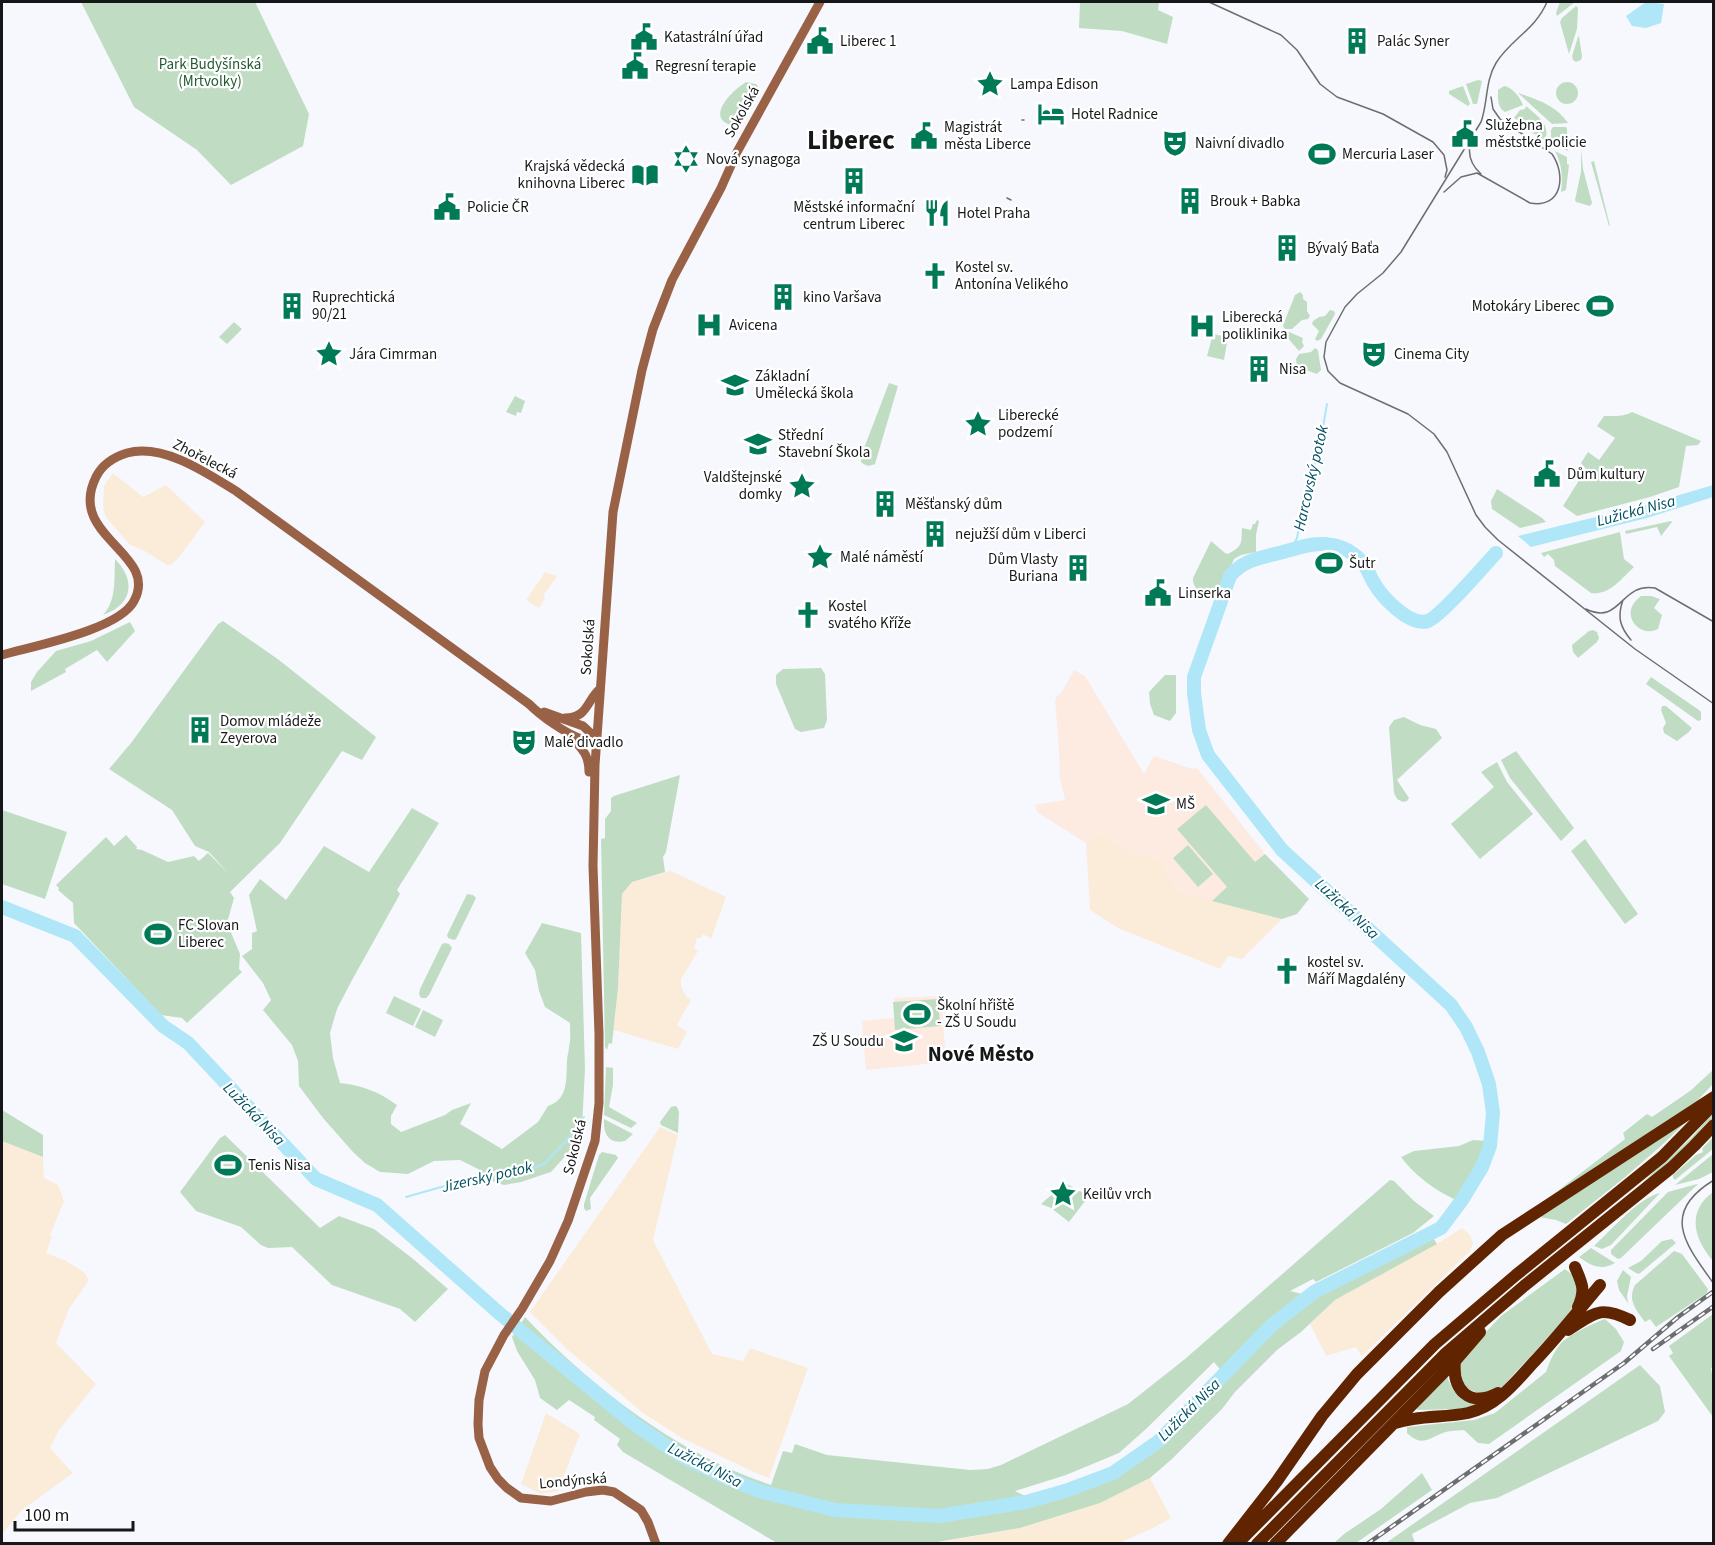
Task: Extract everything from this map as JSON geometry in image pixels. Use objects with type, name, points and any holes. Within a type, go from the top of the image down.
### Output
[{"type":"highway","points":[[1228,1544],[1277,1481],[1322,1416],[1358,1374],[1439,1292],[1502,1235],[1713,1097]]},
{"type":"highway","points":[[1237,1544],[1428,1352],[1516,1275],[1662,1157],[1713,1104]]},
{"type":"highway","points":[[1257,1544],[1446,1353],[1524,1286],[1671,1168],[1713,1125]]},
{"type":"highway","points":[[1559,1335],[1577,1310],[1582,1298],[1582,1282],[1575,1267]]},
{"type":"highway","points":[[1392,1424],[1406,1419],[1469,1413],[1490,1404],[1512,1386],[1559,1335],[1600,1285]]},
{"type":"highway","points":[[1275,1544],[1455,1361],[1511,1298]]},
{"type":"highway","points":[[1559,1335],[1592,1315],[1605,1311],[1616,1313],[1630,1320]]},
{"type":"highway","points":[[1455,1361],[1456,1383],[1467,1395],[1484,1398],[1512,1386]]},
{"type":"main road","name":"Sokolská","points":[[513,1321],[550,1261],[568,1221],[595,1142],[599,1103],[599,1034],[593,830],[588,808],[597,739],[597,692],[614,506],[642,370],[653,329],[675,273],[721,188],[737,152],[820,2]]},
{"type":"main road","name":"Zhořelecká","points":[[2,655],[101,625],[122,614],[133,603],[138,592],[136,572],[129,560],[96,523],[91,512],[91,492],[97,474],[109,461],[136,451],[151,451],[178,459],[236,491],[529,704],[583,726],[597,739]]},
{"type":"main road","points":[[562,718],[570,718],[583,712],[597,692]]},
{"type":"main road","name":"Zhořelecká","points":[[529,704],[536,712],[569,733]]},
{"type":"main road","points":[[569,733],[582,739],[597,739]]},
{"type":"main road","points":[[569,733],[585,751],[589,762],[591,794]]},
{"type":"main road","name":"Londýnská","points":[[513,1321],[485,1371],[481,1386],[479,1438],[498,1479],[521,1498],[535,1500],[550,1501],[603,1490],[614,1492],[641,1510],[656,1544]]},
{"type":"shaded area","points":[[113,473],[143,497],[166,485],[205,522],[171,565],[130,545],[106,517],[103,508],[104,486]]},
{"type":"shaded area","points":[[545,572],[557,576],[543,596],[545,598],[539,608],[526,600]]},
{"type":"shaded area","points":[[1074,670],[1085,676],[1144,774],[1154,756],[1192,769],[1197,768],[1265,854],[1212,901],[1179,891],[1160,860],[1126,851],[1102,833],[1086,843],[1037,812],[1035,805],[1065,800],[1060,777],[1055,701]]},
{"type":"shaded area","points":[[1102,833],[1126,851],[1160,860],[1179,891],[1282,919],[1242,959],[1228,956],[1220,969],[1118,928],[1090,910],[1086,843]]},
{"type":"shaded area","points":[[671,871],[726,897],[711,939],[703,934],[701,938],[697,938],[694,948],[698,951],[681,979],[681,986],[691,1000],[677,1025],[687,1032],[678,1049],[614,1030],[622,894],[632,882]]},
{"type":"shaded area","name":"ZŠ U Soudu","points":[[941,996],[946,1062],[866,1070],[862,1021],[894,1018],[894,998]]},
{"type":"shaded area","points":[[660,1127],[678,1135],[653,1240],[712,1354],[743,1361],[750,1348],[808,1368],[769,1478],[682,1438],[643,1413],[568,1350],[530,1312]]},
{"type":"shaded area","points":[[2,1141],[43,1157],[44,1178],[58,1185],[64,1201],[50,1235],[52,1237],[46,1253],[84,1272],[89,1280],[69,1309],[56,1343],[96,1384],[59,1430],[50,1448],[73,1473],[22,1510],[2,1534]]},
{"type":"shaded area","points":[[1462,1228],[1470,1235],[1473,1243],[1470,1251],[1362,1356],[1356,1347],[1326,1356],[1310,1324],[1335,1300]]},
{"type":"shaded area","points":[[546,1413],[580,1434],[558,1491],[541,1494],[521,1484]]},
{"type":"shaded area","points":[[1150,1478],[1171,1518],[1119,1543],[932,1544],[1020,1528],[1100,1503]]},
{"type":"green space","name":"Park Budyšínská (Mrtvolky)","points":[[81,2],[255,2],[309,114],[303,146],[231,185],[197,150],[134,107]]},
{"type":"green space","points":[[1080,2],[1159,2],[1158,10],[1173,17],[1167,44],[1122,31],[1079,28]]},
{"type":"green space","points":[[1560,2],[1575,2],[1557,16]]},
{"type":"green space","points":[[1576,6],[1578,8],[1577,29],[1569,54],[1560,22]]},
{"type":"green space","points":[[1579,36],[1582,56],[1581,60],[1576,62],[1572,56]]},
{"type":"green space","points":[[1482,81],[1477,104],[1473,104],[1466,84]]},
{"type":"green space","points":[[746,82],[758,86],[736,126],[726,123],[721,118],[720,112],[733,92]]},
{"type":"green space","points":[[1567,82],[1577,89],[1578,93],[1571,103],[1567,104],[1557,97],[1556,93],[1563,83]]},
{"type":"green space","points":[[1463,86],[1470,104],[1468,106],[1449,94],[1449,91]]},
{"type":"green space","points":[[1504,86],[1515,93],[1523,105],[1505,112],[1502,110],[1498,90]]},
{"type":"green space","points":[[1518,93],[1552,108],[1568,123],[1552,124]]},
{"type":"green space","points":[[1526,106],[1545,125],[1545,140],[1528,130],[1527,125],[1514,118]]},
{"type":"green space","points":[[1553,127],[1566,127],[1568,151],[1551,143]]},
{"type":"green space","points":[[1581,149],[1583,169],[1592,203],[1590,206],[1575,200],[1581,172]]},
{"type":"green space","points":[[1555,151],[1567,157],[1569,165],[1566,190],[1561,192],[1561,171]]},
{"type":"green space","points":[[1594,161],[1610,226],[1591,162]]},
{"type":"green space","points":[[1300,292],[1307,302],[1307,311],[1310,316],[1292,329],[1285,329],[1283,326],[1295,295]]},
{"type":"green space","points":[[1330,310],[1335,314],[1321,339],[1317,341],[1315,339],[1319,331],[1312,324],[1313,321],[1325,316]]},
{"type":"green space","points":[[234,322],[242,329],[227,344],[219,337]]},
{"type":"green space","points":[[1289,332],[1303,338],[1304,346],[1299,351],[1286,336]]},
{"type":"green space","points":[[1213,334],[1228,337],[1224,360],[1207,356]]},
{"type":"green space","points":[[1315,348],[1318,350],[1321,370],[1317,374],[1297,367],[1296,359],[1299,354],[1311,352]]},
{"type":"green space","points":[[889,383],[898,386],[875,464],[866,465],[861,462],[861,456]]},
{"type":"green space","points":[[515,396],[525,401],[521,413],[517,412],[516,416],[506,412]]},
{"type":"green space","points":[[1632,412],[1701,441],[1698,445],[1686,446],[1679,487],[1577,516],[1563,506],[1586,469],[1581,463],[1588,452],[1599,460],[1615,438],[1597,426],[1604,416]]},
{"type":"green space","points":[[1497,489],[1546,522],[1520,528],[1492,509],[1491,501]]},
{"type":"green space","points":[[1257,520],[1259,521],[1256,552],[1234,559],[1218,598],[1198,589],[1193,583],[1193,578],[1211,541],[1228,554],[1240,544],[1242,528],[1251,530]]},
{"type":"green space","points":[[1671,521],[1661,536],[1657,527],[1626,534],[1625,531]]},
{"type":"green space","points":[[1620,532],[1624,559],[1634,567],[1604,592],[1591,593],[1555,566],[1554,560],[1548,554],[1544,557],[1541,553]]},
{"type":"green space","points":[[115,559],[126,575],[128,591],[120,605],[103,615],[113,596]]},
{"type":"green space","points":[[1641,596],[1660,599],[1654,608],[1662,615],[1658,629],[1646,631],[1640,629],[1632,620],[1631,609]]},
{"type":"green space","points":[[223,621],[279,660],[376,737],[362,760],[342,751],[280,843],[230,892],[234,898],[227,923],[240,954],[239,969],[242,972],[187,1023],[182,1018],[161,1015],[74,923],[73,903],[58,890],[56,885],[106,837],[114,846],[126,835],[137,847],[136,849],[168,862],[194,856],[199,861],[208,853],[228,873],[209,852],[195,846],[172,810],[109,769],[131,743],[218,624]]},
{"type":"green space","points":[[130,622],[135,631],[107,662],[97,650],[65,669],[66,672],[31,691],[31,682],[37,672],[56,651],[91,641]]},
{"type":"green space","points":[[1593,630],[1597,632],[1599,638],[1597,642],[1578,658],[1573,652],[1572,645]]},
{"type":"green space","points":[[821,668],[825,674],[827,720],[824,728],[801,732],[795,729],[776,684],[776,675],[783,669]]},
{"type":"green space","points":[[1165,675],[1176,675],[1176,713],[1170,721],[1154,715],[1150,704],[1149,692]]},
{"type":"green space","points":[[1651,677],[1699,710],[1701,720],[1698,721],[1646,684]]},
{"type":"green space","points":[[1662,706],[1666,706],[1692,728],[1677,741],[1664,733],[1663,728],[1666,723],[1661,710]]},
{"type":"green space","points":[[1404,717],[1420,725],[1436,729],[1442,738],[1397,780],[1409,798],[1403,802],[1397,799],[1394,793],[1389,727],[1394,720]]},
{"type":"green space","points":[[1516,751],[1574,828],[1561,841],[1510,778],[1501,760]]},
{"type":"green space","points":[[1497,762],[1507,782],[1533,814],[1480,859],[1451,824],[1494,787],[1481,772]]},
{"type":"green space","points":[[680,775],[666,852],[663,857],[665,872],[632,882],[622,894],[618,988],[612,1044],[609,1043],[607,1050],[605,1047],[601,839],[605,838],[605,819],[611,811],[611,798],[614,796]]},
{"type":"green space","points":[[1206,805],[1255,862],[1265,854],[1309,899],[1297,914],[1282,919],[1212,901],[1227,887],[1177,829]]},
{"type":"green space","points":[[412,808],[439,823],[397,890],[400,894],[337,1009],[330,1033],[333,1058],[340,1083],[370,1090],[397,1105],[391,1116],[391,1124],[401,1132],[471,1103],[460,1124],[502,1149],[538,1122],[548,1106],[560,1098],[566,1081],[570,1023],[545,1007],[535,970],[525,953],[542,923],[581,933],[585,1069],[582,1127],[578,1142],[551,1172],[504,1185],[492,1181],[478,1169],[460,1160],[434,1161],[408,1174],[380,1172],[365,1163],[323,1118],[299,1086],[298,1061],[292,1045],[263,1010],[271,1000],[263,983],[242,956],[252,949],[252,933],[257,931],[249,895],[260,879],[286,900],[324,846],[369,872]]},
{"type":"green space","points":[[2,810],[67,832],[45,899],[2,884]]},
{"type":"green space","points":[[1585,839],[1638,914],[1625,924],[1571,851]]},
{"type":"green space","points":[[1188,845],[1213,874],[1198,887],[1173,858]]},
{"type":"green space","points":[[467,894],[476,898],[456,939],[448,938],[447,935]]},
{"type":"green space","points":[[445,943],[452,948],[429,995],[421,998],[420,989],[442,944]]},
{"type":"green space","points":[[394,996],[421,1009],[413,1026],[386,1013]]},
{"type":"green space","name":"Školní hřiště - ZŠ U Soudu","points":[[938,999],[940,1026],[895,1030],[893,1002]]},
{"type":"green space","points":[[423,1010],[443,1020],[435,1037],[415,1027]]},
{"type":"green space","points":[[606,1067],[613,1068],[609,1107],[637,1123],[631,1128],[604,1115]]},
{"type":"green space","points":[[1713,1070],[1713,1084],[1697,1101],[1542,1203],[1625,1139],[1623,1133],[1647,1114],[1652,1117],[1690,1091]]},
{"type":"green space","points":[[675,1106],[679,1112],[678,1133],[661,1125],[660,1122],[671,1107]]},
{"type":"green space","points":[[2,1110],[43,1135],[43,1157],[2,1141]]},
{"type":"green space","points":[[1713,1113],[1713,1117],[1693,1140],[1644,1184],[1643,1182],[1691,1138]]},
{"type":"green space","points":[[604,1119],[633,1134],[625,1141],[614,1141],[608,1137],[604,1129]]},
{"type":"green space","points":[[1687,1121],[1624,1178],[1566,1224],[1539,1217]]},
{"type":"green space","points":[[225,1135],[320,1228],[339,1216],[374,1229],[448,1289],[415,1322],[400,1309],[332,1285],[292,1247],[268,1248],[261,1245],[241,1227],[196,1211],[180,1192],[220,1138]]},
{"type":"green space","points":[[1713,1137],[1713,1149],[1675,1180],[1673,1175],[1696,1155],[1703,1152],[1702,1149]]},
{"type":"green space","points":[[1473,1140],[1487,1141],[1476,1172],[1458,1201],[1427,1183],[1401,1157],[1414,1151],[1459,1146]]},
{"type":"green space","points":[[602,1152],[616,1155],[618,1158],[590,1198],[591,1209],[586,1211],[584,1204],[599,1155]]},
{"type":"green space","points":[[1713,1154],[1713,1172],[1699,1179],[1675,1185]]},
{"type":"green space","points":[[1390,1180],[1434,1216],[1413,1233],[1316,1282],[1313,1279],[1290,1291],[1315,1297],[1432,1236],[1437,1244],[1335,1300],[1301,1332],[1277,1350],[1235,1392],[1222,1409],[1150,1478],[1100,1503],[1020,1528],[932,1543],[777,1543],[623,1452],[617,1445],[620,1439],[594,1420],[595,1417],[569,1400],[557,1410],[540,1398],[535,1380],[517,1351],[512,1337],[525,1317],[579,1369],[638,1416],[703,1456],[771,1485],[783,1451],[792,1453],[795,1444],[827,1455],[970,1470],[988,1469],[1001,1465],[1128,1404],[1185,1359]],"holes":[[[1214,1362],[1226,1377],[1160,1447],[1133,1466],[1088,1487],[1041,1504],[1015,1491],[1066,1475],[1119,1453]]]},
{"type":"green space","points":[[1065,1183],[1089,1196],[1069,1222],[1051,1208],[1041,1204]]},
{"type":"green space","points":[[1698,1184],[1621,1258],[1618,1259],[1611,1254],[1611,1250],[1668,1192]]},
{"type":"green space","points":[[1713,1192],[1713,1261],[1701,1244],[1696,1217],[1704,1200]]},
{"type":"green space","points":[[1660,1193],[1611,1245],[1602,1249],[1594,1246],[1635,1208]]},
{"type":"green space","points":[[1672,1239],[1676,1243],[1639,1274],[1628,1268],[1641,1261],[1662,1241]]},
{"type":"green space","points":[[1591,1248],[1615,1263],[1601,1267],[1579,1257]]},
{"type":"green space","points":[[1674,1251],[1682,1254],[1708,1289],[1707,1293],[1656,1327],[1650,1319],[1645,1322],[1636,1309],[1632,1300],[1633,1290],[1635,1285]]},
{"type":"green space","points":[[1565,1269],[1579,1282],[1577,1302],[1564,1320],[1503,1386],[1483,1393],[1468,1389],[1463,1385],[1459,1362],[1462,1357],[1501,1316]]},
{"type":"green space","points":[[1623,1270],[1631,1277],[1628,1303],[1619,1290],[1617,1281]]},
{"type":"green space","points":[[1713,1314],[1714,1363],[1711,1369],[1714,1382],[1713,1417],[1669,1356],[1673,1353],[1669,1346]]},
{"type":"green space","points":[[1605,1319],[1616,1329],[1624,1342],[1621,1351],[1489,1444],[1478,1443],[1464,1430],[1446,1432],[1421,1441],[1407,1433],[1407,1427],[1474,1420],[1495,1413],[1546,1372],[1562,1342]]},
{"type":"green space","points":[[1640,1365],[1660,1386],[1665,1412],[1658,1421],[1497,1498],[1470,1503],[1412,1534],[1415,1543],[1386,1543]]},
{"type":"green space","points":[[1447,1376],[1458,1395],[1478,1406],[1458,1409],[1416,1409]]},
{"type":"green space","points":[[1422,1473],[1432,1490],[1356,1543],[1334,1543],[1381,1509]]},
{"type":"water","points":[[1646,2],[1664,4],[1661,23],[1646,28],[1632,26],[1626,16]]},
{"type":"water","points":[[1713,485],[1713,497],[1647,518],[1531,547],[1518,536],[1649,504]]},
{"type":"waterway","name":"Harcovský potok","points":[[1290,551],[1297,538],[1305,497],[1319,450],[1327,404]]},
{"type":"waterway","name":"Lužická Nisa","points":[[2,907],[75,936],[163,1026],[188,1043],[316,1179],[377,1205],[499,1313],[633,1423],[678,1454],[759,1491],[835,1510],[939,1516],[1026,1502],[1065,1491],[1113,1473],[1159,1441],[1272,1325],[1314,1292],[1441,1228],[1462,1200],[1482,1167],[1490,1146],[1493,1113],[1489,1084],[1466,1027],[1451,1005],[1282,850],[1208,755],[1199,730],[1194,677],[1230,576],[1240,566],[1252,560],[1312,545],[1325,544],[1341,547],[1363,563],[1378,589],[1397,610],[1421,622],[1428,621],[1442,610],[1496,553]]},
{"type":"waterway","name":"Jizerský potok","points":[[406,1197],[487,1174],[522,1173],[544,1164],[566,1141],[584,1117]]},
{"type":"tram line","points":[[1209,2],[1281,35],[1297,50],[1320,84],[1337,97],[1383,114],[1433,142],[1444,155],[1447,170],[1445,177]]},
{"type":"tram line","points":[[1547,2],[1536,20],[1496,63],[1490,77],[1481,122],[1401,252],[1383,273],[1345,307],[1326,342],[1324,357],[1328,371],[1340,383],[1408,414],[1434,434],[1447,452],[1476,515],[1498,540],[1635,649],[1714,704]]},
{"type":"tram line","points":[[1444,192],[1461,177],[1477,173],[1530,203],[1549,201],[1559,188],[1559,171],[1552,154],[1500,119],[1493,109],[1491,97]]},
{"type":"tram line","points":[[1471,141],[1469,150],[1471,159],[1481,174]]},
{"type":"tram line","points":[[1007,198],[1011,200]]},
{"type":"tram line","points":[[1586,609],[1598,613],[1607,612],[1634,591],[1655,588],[1714,622]]},
{"type":"tram line","points":[[1623,600],[1620,612],[1621,622],[1631,640]]},
{"type":"tram line","points":[[1714,1180],[1697,1192],[1687,1205],[1682,1217],[1687,1243],[1714,1284]]},
{"type":"railway","points":[[1367,1544],[1624,1363],[1678,1317],[1714,1291]]},
{"type":"railway","points":[[1653,1349],[1714,1306]]},
{"type":"place","name":"Katastrální úřad","points":[[644,37]]},
{"type":"place","name":"Liberec 1","points":[[820,41]]},
{"type":"place","name":"Palác Syner","points":[[1357,41]]},
{"type":"place","name":"Regresní terapie","points":[[635,66]]},
{"type":"place","name":"Lampa Edison","points":[[990,84]]},
{"type":"place","name":"Hotel Radnice","points":[[1051,114]]},
{"type":"place","name":"Služebna měststké policie","points":[[1465,134]]},
{"type":"place","name":"Magistrát města Liberce","points":[[924,136]]},
{"type":"place","name":"Naivní divadlo","points":[[1175,143]]},
{"type":"place","name":"Mercuria Laser","points":[[1322,154]]},
{"type":"place","name":"Nová synagoga","points":[[686,159]]},
{"type":"place","name":"Krajská vědecká knihovna Liberec","points":[[645,175]]},
{"type":"place","name":"Městské informační centrum Liberec","points":[[854,181]]},
{"type":"place","name":"Brouk + Babka","points":[[1190,201]]},
{"type":"place","name":"Policie ČR","points":[[447,207]]},
{"type":"place","name":"Hotel Praha","points":[[937,213]]},
{"type":"place","name":"Bývalý Baťa","points":[[1287,248]]},
{"type":"place","name":"Kostel sv. Antonína Velikého","points":[[935,276]]},
{"type":"place","name":"kino Varšava","points":[[783,297]]},
{"type":"place","name":"Ruprechtická 90/21","points":[[292,306]]},
{"type":"place","name":"Motokáry Liberec","points":[[1600,306]]},
{"type":"place","name":"Avicena","points":[[709,325]]},
{"type":"place","name":"Liberecká poliklinika","points":[[1202,326]]},
{"type":"place","name":"Jára Cimrman","points":[[329,354]]},
{"type":"place","name":"Cinema City","points":[[1374,354]]},
{"type":"place","name":"Nisa","points":[[1259,369]]},
{"type":"place","name":"Základní Umělecká škola","points":[[735,385]]},
{"type":"place","name":"Liberecké podzemí","points":[[978,424]]},
{"type":"place","name":"Střední Stavební Škola","points":[[758,444]]},
{"type":"place","name":"Dům kultury","points":[[1547,474]]},
{"type":"place","name":"Valdštejnské domky","points":[[802,486]]},
{"type":"place","name":"Měšťanský dům","points":[[885,504]]},
{"type":"place","name":"nejužší dům v Liberci","points":[[935,534]]},
{"type":"place","name":"Malé náměstí","points":[[820,557]]},
{"type":"place","name":"Šutr","points":[[1329,563]]},
{"type":"place","name":"Dům Vlasty Buriana","points":[[1078,568]]},
{"type":"place","name":"Linserka","points":[[1158,593]]},
{"type":"place","name":"Kostel svatého Kříže","points":[[808,615]]},
{"type":"place","name":"Domov mládeže Zeyerova","points":[[200,730]]},
{"type":"place","name":"Malé divadlo","points":[[524,742]]},
{"type":"place","name":"MŠ","points":[[1156,804]]},
{"type":"place","name":"FC Slovan Liberec","points":[[158,934]]},
{"type":"place","name":"kostel sv. Máří Magdalény","points":[[1287,971]]},
{"type":"place","name":"Školní hřiště - ZŠ U Soudu","points":[[917,1014]]},
{"type":"place","name":"ZŠ U Soudu","points":[[904,1041]]},
{"type":"place","name":"Tenis Nisa","points":[[228,1165]]},
{"type":"place","name":"Keilův vrch","points":[[1063,1194]]},
{"type":"district","name":"Liberec","points":[[851,140]]},
{"type":"district","name":"Nové Město","points":[[981,1054]]}]
